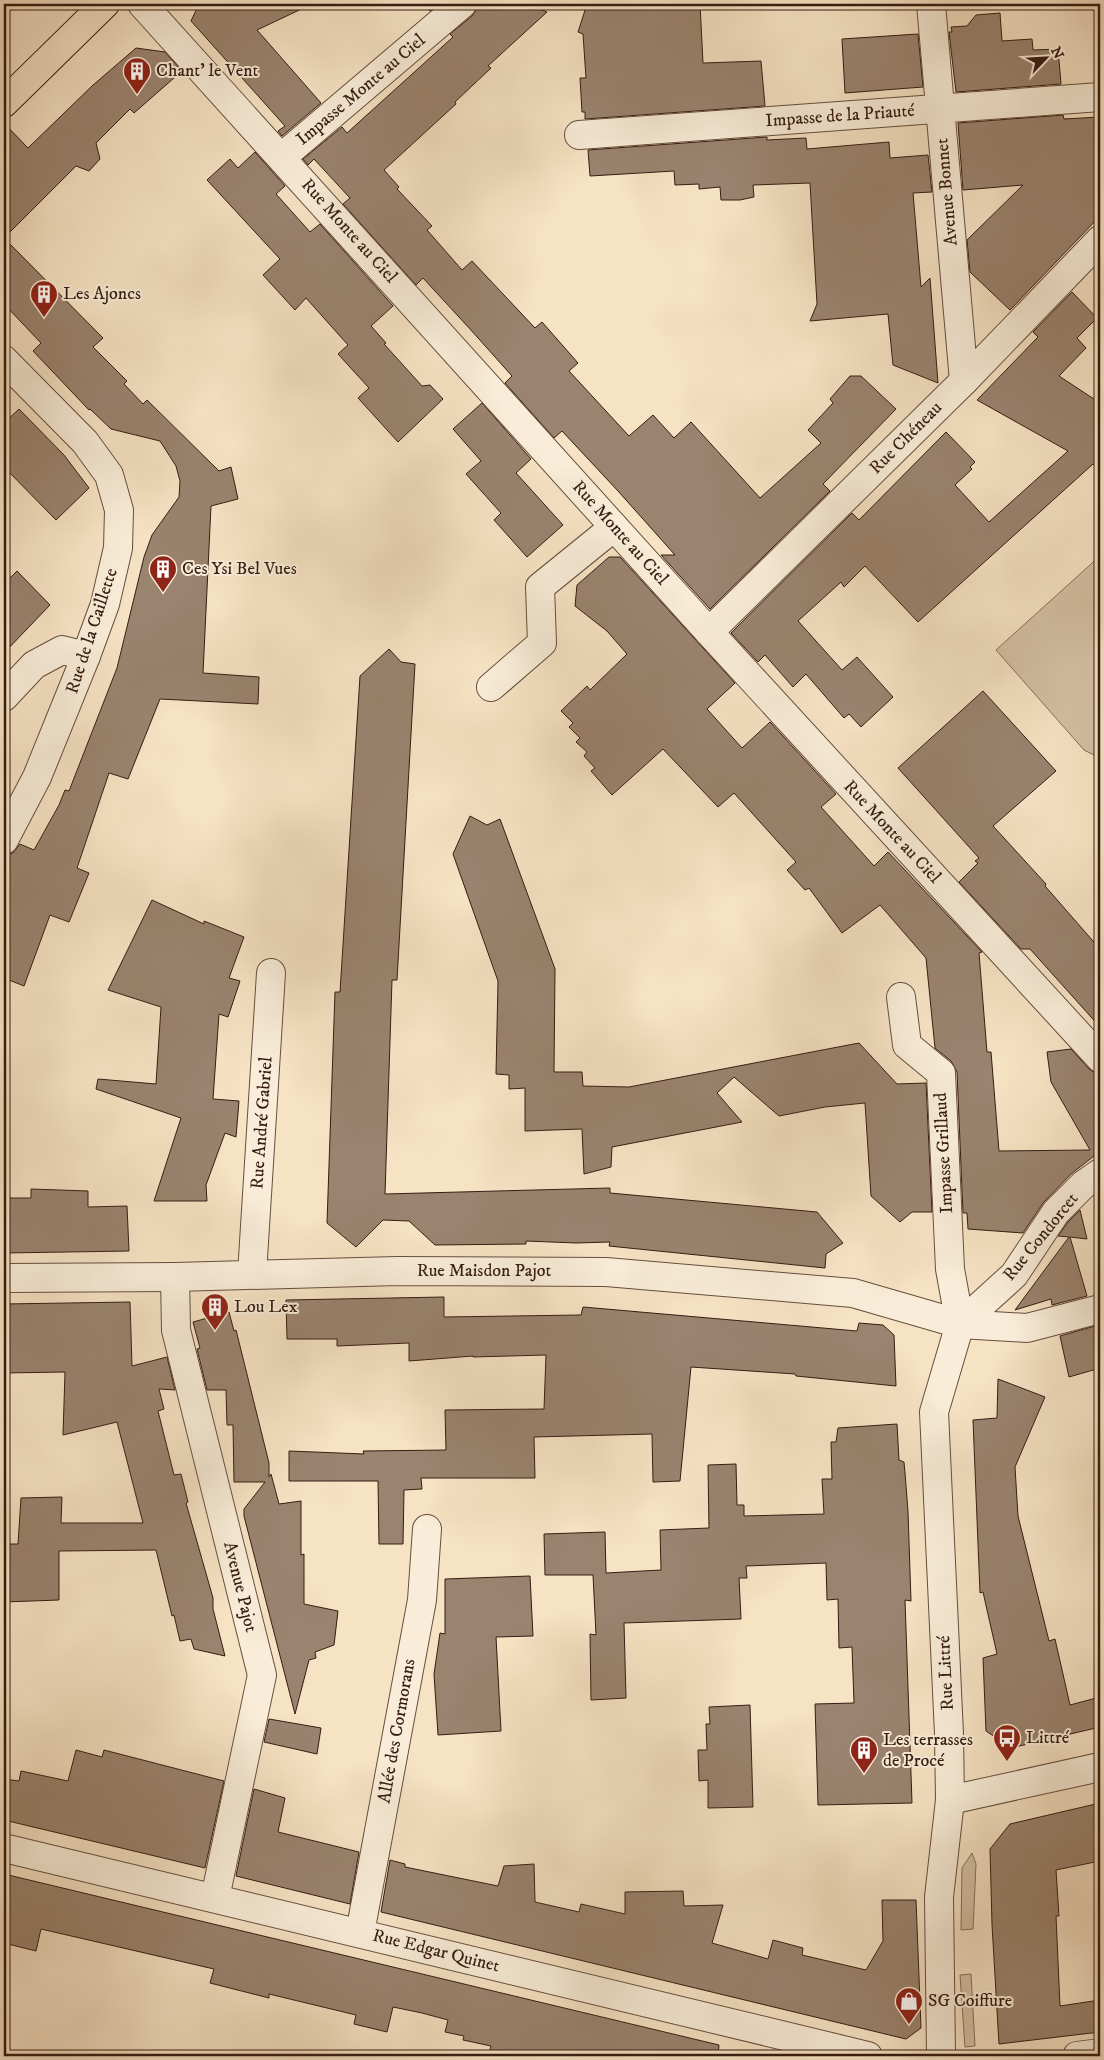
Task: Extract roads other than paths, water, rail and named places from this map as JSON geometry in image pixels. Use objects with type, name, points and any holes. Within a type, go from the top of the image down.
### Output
[{"type":"main road","points":[[4,103],[105,4]]},
{"type":"street","name":"Rue Monte au Ciel","points":[[142,4],[709,632],[1100,1058]]},
{"type":"street","name":"Impasse Monte au Ciel","points":[[282,157],[462,4]]},
{"type":"street","name":"Avenue Bonnet","points":[[931,4],[964,381]]},
{"type":"street","name":"Impasse de la Priauté","points":[[579,135],[1100,97]]},
{"type":"street","name":"Rue Chéneau","points":[[709,632],[964,381],[1100,240]]},
{"type":"street","name":"Rue de la Caillette","points":[[4,360],[84,442],[109,475],[119,510],[118,548],[105,604],[37,777],[4,840]]},
{"type":"street","points":[[491,687],[542,643],[540,587],[614,527]]},
{"type":"street","points":[[4,697],[34,665],[62,650],[86,656]]},
{"type":"street","name":"Rue André Gabriel","points":[[252,1274],[272,973]]},
{"type":"street","name":"Impasse Grillaud","points":[[901,997],[906,1045],[941,1073],[950,1268],[960,1324]]},
{"type":"street","name":"Rue Condorcet","points":[[960,1324],[1014,1275],[1056,1212],[1083,1185],[1100,1172]]},
{"type":"street","name":"Rue Maisdon Pajot","points":[[4,1278],[175,1277],[398,1271],[606,1272],[853,1293],[960,1324],[1027,1328],[1100,1309]]},
{"type":"street","name":"Avenue Pajot","points":[[175,1277],[176,1330],[262,1675],[215,1898]]},
{"type":"street","name":"Rue Littré","points":[[941,2056],[939,1896],[950,1800],[949,1725],[934,1412],[960,1324]]},
{"type":"street","name":"Allée des Cormorans","points":[[360,1933],[422,1600],[427,1529]]},
{"type":"street","points":[[950,1800],[1100,1767]]},
{"type":"street","name":"Rue Edgar Quinet","points":[[4,1848],[868,2056]]},
{"type":"street","points":[[1077,2056],[1100,2053]]},
{"type":"place","name":"Chant' le Vent","points":[[137,95]]},
{"type":"place","name":"Les Ajoncs","points":[[44,318]]},
{"type":"place","name":"Ces Ysi Bel Vues","points":[[163,593]]},
{"type":"place","name":"Lou Lex","points":[[215,1331]]},
{"type":"place","name":"Littré","points":[[1007,1762]]},
{"type":"place","name":"Les terrasses de Procé","points":[[864,1774]]},
{"type":"place","name":"SG Coiffure","points":[[909,2025]]}]
